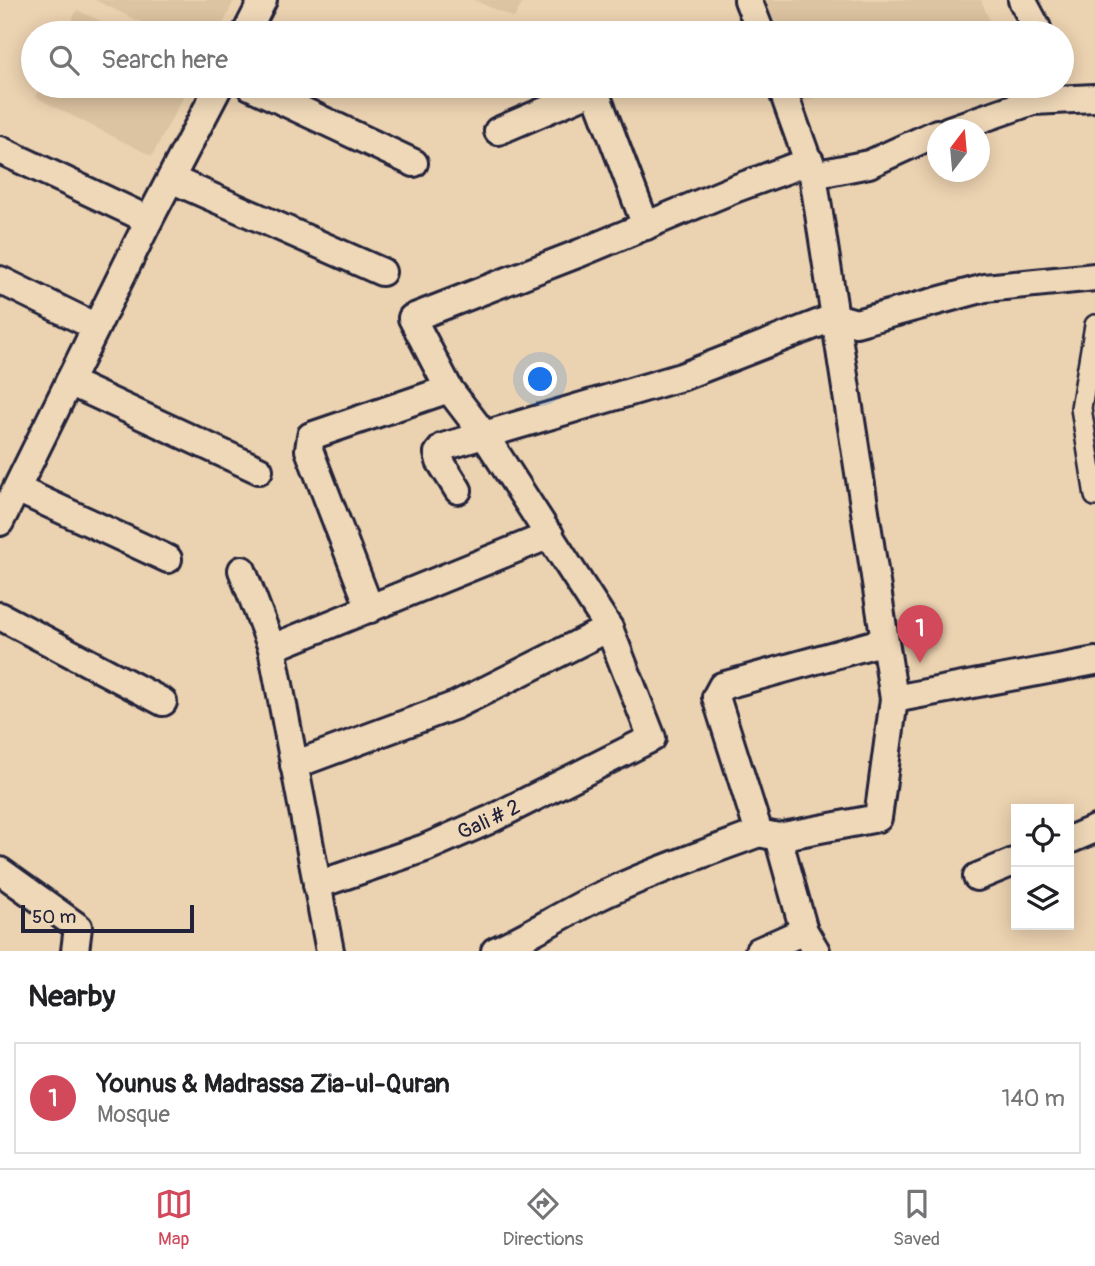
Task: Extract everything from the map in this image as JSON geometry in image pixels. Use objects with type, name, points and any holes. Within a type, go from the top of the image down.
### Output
[{"type":"street","points":[[252,21],[263,0]]},
{"type":"street","points":[[748,0],[756,21]]},
{"type":"street","points":[[1022,0],[1033,21]]},
{"type":"street","points":[[0,522],[149,220],[213,98]]},
{"type":"street","points":[[276,98],[414,163]]},
{"type":"street","points":[[498,131],[571,98]]},
{"type":"street","points":[[597,98],[646,226]]},
{"type":"street","points":[[495,951],[527,937],[590,901],[675,864],[769,835],[878,818],[894,699],[811,168],[785,98]]},
{"type":"street","points":[[981,119],[1033,101],[1095,98]]},
{"type":"street","points":[[294,765],[456,705],[609,628],[485,436],[449,389],[412,318],[646,226],[734,188],[811,168],[869,164],[927,138]]},
{"type":"street","points":[[0,150],[149,220]]},
{"type":"street","points":[[171,179],[382,272]]},
{"type":"street","points":[[458,490],[440,461],[438,453],[443,447],[681,377],[835,317],[856,323],[985,288],[1095,277]]},
{"type":"street","points":[[0,280],[96,327]]},
{"type":"street","points":[[1095,325],[1081,408],[1095,496]]},
{"type":"street","points":[[69,382],[259,470]]},
{"type":"street","points":[[370,609],[309,450],[311,436],[449,389]]},
{"type":"street","points":[[17,489],[168,559]]},
{"type":"street","points":[[272,648],[550,535]]},
{"type":"street","points":[[242,570],[272,648],[330,951]]},
{"type":"street","points":[[0,616],[163,702]]},
{"type":"street","name":"Gali # 2","points":[[317,885],[425,848],[489,820],[652,738],[609,628]]},
{"type":"street","points":[[759,951],[810,941],[716,697],[718,691],[722,686],[885,641]]},
{"type":"street","points":[[894,699],[1095,661]]},
{"type":"street","points":[[1074,838],[1095,829]]},
{"type":"street","points":[[977,877],[1011,863]]},
{"type":"street","points":[[0,871],[78,927],[75,951]]},
{"type":"shaded area","points":[[95,0],[234,0],[224,21],[138,21]]},
{"type":"shaded area","points":[[474,0],[524,0],[514,18]]},
{"type":"shaded area","points":[[760,0],[981,0],[990,21],[769,21]]},
{"type":"shaded area","points":[[77,10],[100,21],[71,21]]},
{"type":"shaded area","points":[[37,98],[183,98],[152,156]]},
{"type":"shaded area","points":[[801,98],[814,98],[803,103]]},
{"type":"place","name":"Younus & Madrassa Zia-ul-Quran","points":[[920,663]]}]
